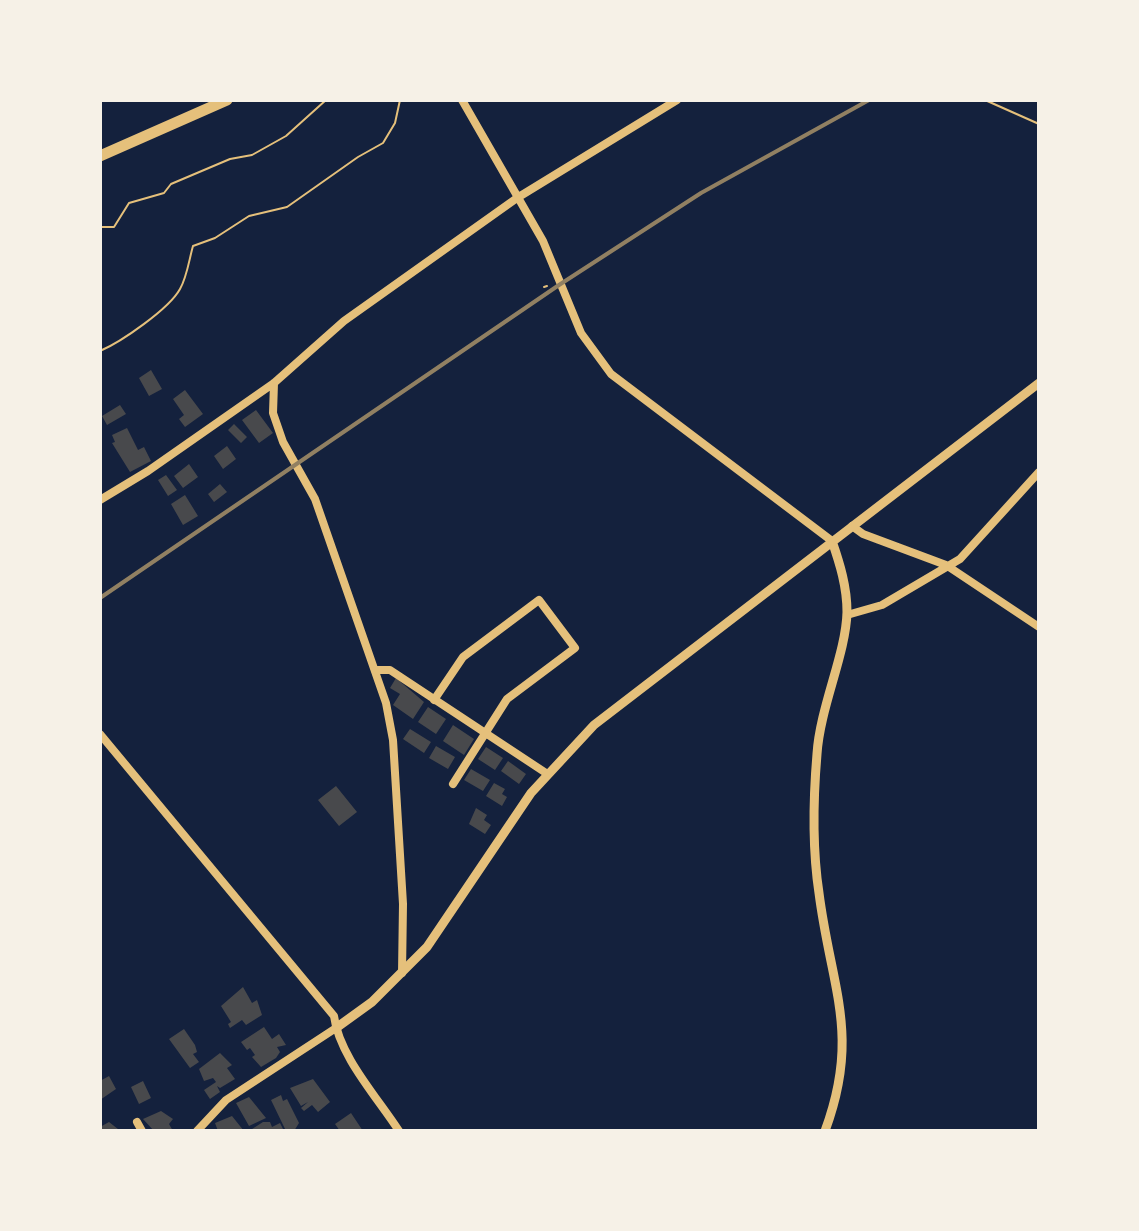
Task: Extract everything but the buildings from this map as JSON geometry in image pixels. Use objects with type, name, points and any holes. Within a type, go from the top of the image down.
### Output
[{"type":"main road","points":[[100,156],[227,100]]},
{"type":"street","points":[[462,100],[543,241],[581,333],[611,374],[832,541],[846,590],[847,615],[820,722],[814,807],[819,894],[843,1019],[845,1047],[835,1105],[825,1131]]},
{"type":"street","points":[[100,500],[148,471],[274,383],[344,321],[517,198],[677,100]]},
{"type":"street","points":[[274,383],[273,413],[283,442],[315,499],[361,637],[377,670],[393,740],[403,904],[402,973]]},
{"type":"street","points":[[197,1131],[226,1100],[336,1028],[372,1002],[402,973],[450,916],[546,773],[623,700],[1039,383]]},
{"type":"street","points":[[847,615],[882,605],[960,559],[980,542],[1039,472]]},
{"type":"street","points":[[852,526],[863,534],[946,565],[1039,627]]},
{"type":"street","points":[[434,700],[463,657],[539,600],[575,648],[507,699],[453,784]]},
{"type":"street","points":[[377,670],[390,670],[546,773]]},
{"type":"street","points":[[100,734],[334,1016],[336,1028],[399,1131]]},
{"type":"street","points":[[137,1122],[142,1131]]},
{"type":"path","points":[[100,227],[114,227],[120,212],[129,203],[164,193],[171,184],[183,178],[230,159],[252,155],[286,136],[326,100]]},
{"type":"path","points":[[100,351],[123,340],[169,302],[181,286],[193,246],[215,238],[249,216],[287,207],[383,143],[395,123],[400,100]]},
{"type":"path","points":[[985,100],[1039,124]]},
{"type":"railway","points":[[100,598],[559,285],[701,193],[869,100]]}]
